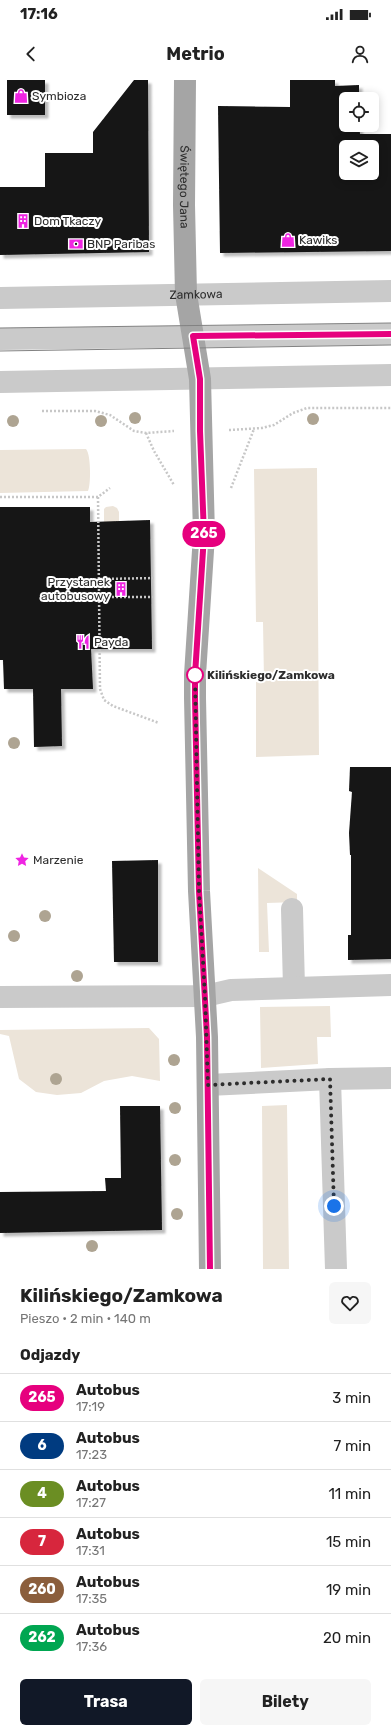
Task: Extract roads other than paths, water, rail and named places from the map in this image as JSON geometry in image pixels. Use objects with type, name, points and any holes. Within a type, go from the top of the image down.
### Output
[{"type":"main road","name":"Świętego Jana","points":[[185,80],[184,204],[186,294],[200,379],[200,431],[204,535],[195,675],[195,698],[199,891],[208,1085],[210,1269]]},
{"type":"street","name":"Zamkowa","points":[[0,298],[391,291]]},
{"type":"street","points":[[0,339],[391,334]]},
{"type":"street","points":[[0,382],[391,375]]},
{"type":"street","points":[[292,909],[294,988]]},
{"type":"street","points":[[0,997],[205,996],[231,990],[391,985]]},
{"type":"street","points":[[208,1085],[330,1079],[391,1078]]},
{"type":"street","points":[[330,1079],[336,1269]]},
{"type":"tram line","points":[[0,328],[391,323]]},
{"type":"tram line","points":[[0,351],[391,345]]},
{"type":"place","name":"Symbioza","points":[[21,96]]},
{"type":"place","name":"Dom Tkaczy","points":[[23,221]]},
{"type":"place","name":"Kawiks","points":[[288,240]]},
{"type":"place","name":"BNP Paribas","points":[[76,244]]},
{"type":"place","name":"Przystanek autobusowy","points":[[121,589]]},
{"type":"place","name":"Payda","points":[[83,642]]},
{"type":"place","name":"Kilińskiego/Zamkowa","points":[[195,675]]},
{"type":"place","name":"Marzenie","points":[[22,860]]}]
